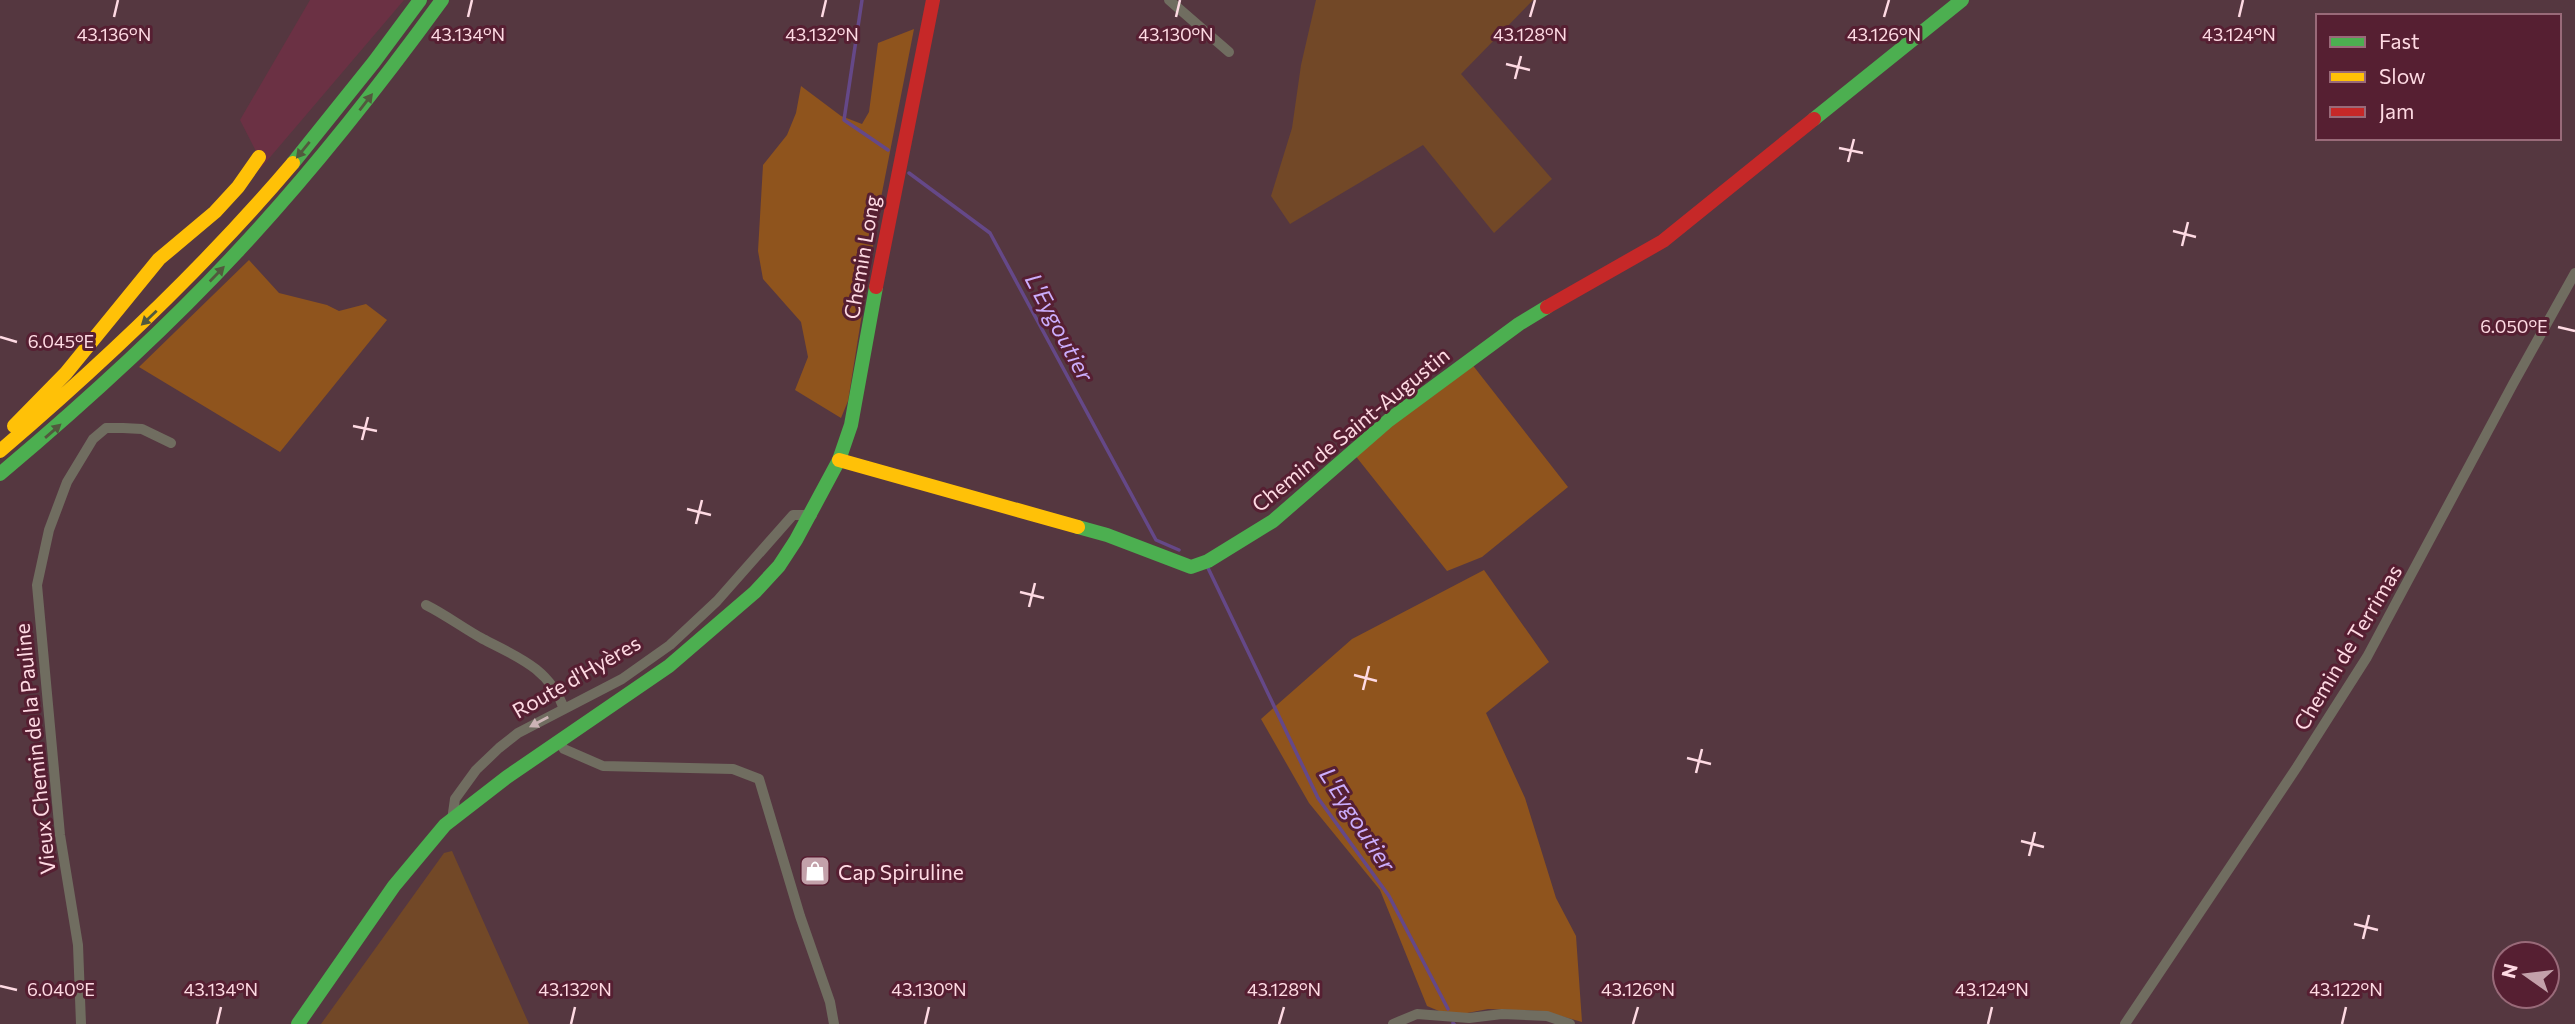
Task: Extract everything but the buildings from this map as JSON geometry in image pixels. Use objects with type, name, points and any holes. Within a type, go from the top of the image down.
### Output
[{"type":"main road","points":[[0,451],[140,327],[226,240],[338,108],[420,0]]},
{"type":"main road","points":[[0,474],[109,381],[236,254],[352,121],[442,0]]},
{"type":"main road","name":"Chemin Long","points":[[796,540],[839,460],[851,425],[933,0]]},
{"type":"main road","name":"Chemin de Saint-Augustin","points":[[839,460],[1107,535],[1191,567],[1208,561],[1273,521],[1389,420],[1502,336],[1569,293],[1663,241],[1962,0]]},
{"type":"main road","points":[[0,439],[65,373],[159,258],[215,212],[238,187],[258,157]]},
{"type":"main road","name":"Route d'Hyères","points":[[298,1024],[394,886],[421,851],[452,820],[507,777],[669,666],[734,611],[779,566],[796,540]]},
{"type":"street","points":[[1169,0],[1228,52]]},
{"type":"street","name":"Chemin de Terrimas","points":[[2125,1024],[2297,767],[2367,657],[2512,384],[2575,273]]},
{"type":"street","name":"Vieux Chemin de la Pauline","points":[[80,1024],[78,945],[60,835],[37,584],[49,530],[67,482],[93,439],[106,428],[123,428],[142,429],[171,443]]},
{"type":"street","name":"Route d'Hyères","points":[[452,820],[455,799],[476,770],[499,748],[518,733],[622,680],[670,645],[707,611],[793,516],[812,514]]},
{"type":"street","points":[[426,605],[480,638],[529,662],[545,675],[558,692],[564,709]]},
{"type":"street","points":[[559,742],[564,749],[603,766],[733,769],[759,779],[800,916],[830,1002],[834,1024]]},
{"type":"street","points":[[1393,1024],[1417,1014],[1469,1018],[1502,1014],[1547,1016],[1570,1024]]},
{"type":"shaded area","points":[[310,0],[404,0],[260,169],[259,157],[240,120]]},
{"type":"shaded area","points":[[1316,0],[1533,0],[1461,74],[1552,179],[1494,233],[1423,145],[1290,224],[1271,196],[1292,128],[1301,65]]},
{"type":"shaded area","points":[[914,29],[879,208],[848,401],[841,418],[795,390],[808,357],[801,322],[763,279],[758,251],[763,165],[787,135],[796,113],[801,86],[841,116],[862,124],[869,112],[878,43]]},
{"type":"shaded area","points":[[249,260],[279,293],[327,305],[339,311],[366,304],[387,320],[280,452],[139,367]]},
{"type":"shaded area","points":[[1471,363],[1568,487],[1482,557],[1447,571],[1354,454]]},
{"type":"shaded area","points":[[1484,570],[1549,662],[1486,713],[1525,798],[1556,898],[1576,936],[1582,1022],[1543,1011],[1488,1009],[1462,1014],[1439,1011],[1427,1006],[1380,890],[1309,803],[1261,719],[1352,639]]},
{"type":"shaded area","points":[[452,851],[529,1024],[321,1024],[444,853]]},
{"type":"waterway","name":"L'Eygoutier","points":[[862,0],[844,120],[888,150]]},
{"type":"waterway","name":"L'Eygoutier","points":[[909,173],[990,233],[1156,540],[1179,550]]},
{"type":"waterway","name":"L'Eygoutier","points":[[1208,568],[1318,798],[1389,896],[1448,1009]]},
{"type":"traffic: fast","points":[[293,163],[420,0]]},
{"type":"traffic: fast","points":[[0,474],[122,367],[237,252],[343,129],[442,0]]},
{"type":"traffic: fast","points":[[1814,119],[1962,0]]},
{"type":"traffic: fast","points":[[298,1024],[394,886],[445,825],[507,777],[669,666],[755,592],[779,566],[839,460],[851,425],[876,287]]},
{"type":"traffic: fast","points":[[1078,527],[1107,535],[1191,567],[1208,561],[1273,521],[1389,420],[1519,324],[1547,307]]},
{"type":"traffic: slow","points":[[14,426],[66,373],[159,259],[215,212],[238,187],[259,157]]},
{"type":"traffic: slow","points":[[0,451],[77,383],[189,277],[293,163]]},
{"type":"traffic: slow","points":[[839,460],[1078,527]]},
{"type":"traffic: jam","points":[[876,287],[933,0]]},
{"type":"traffic: jam","points":[[1547,307],[1663,241],[1814,119]]},
{"type":"place","name":"Cap Spiruline","points":[[815,871]]}]
